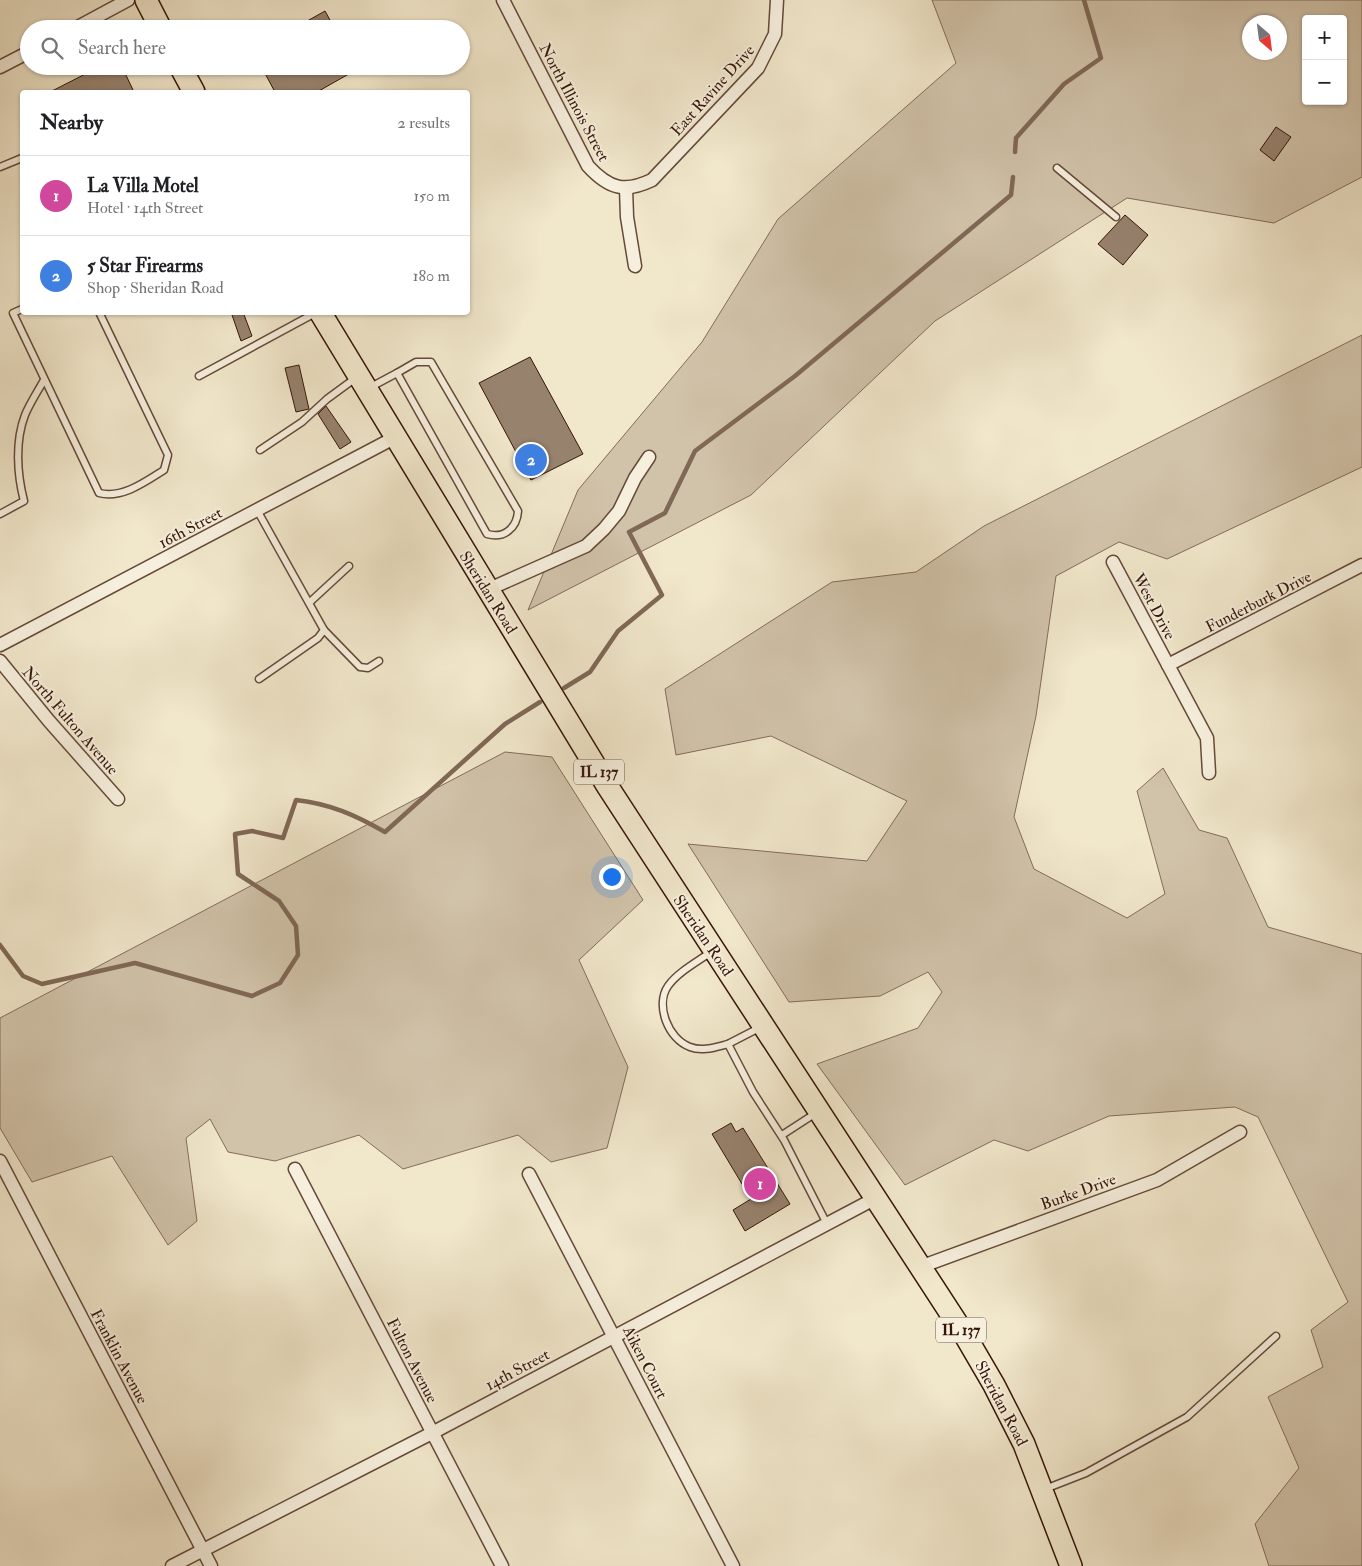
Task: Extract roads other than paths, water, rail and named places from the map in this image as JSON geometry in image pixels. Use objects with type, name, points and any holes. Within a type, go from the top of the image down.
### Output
[{"type":"main road","points":[[146,0],[156,20]]},
{"type":"main road","points":[[185,75],[193,90]]},
{"type":"main road","name":"Sheridan Road","points":[[320,315],[608,787],[820,1110],[994,1385],[1024,1444],[1071,1566]]},
{"type":"street","points":[[91,20],[128,0]]},
{"type":"street","name":"North Illinois Street","points":[[503,0],[588,166],[600,180],[612,186],[626,188]]},
{"type":"street","name":"East Ravine Drive","points":[[626,188],[638,187],[652,180],[758,68],[775,34],[778,14],[777,0]]},
{"type":"street","points":[[0,67],[20,57]]},
{"type":"street","points":[[626,188],[627,217],[635,266]]},
{"type":"street","name":"16th Street","points":[[0,645],[394,438]]},
{"type":"street","points":[[488,590],[586,546],[619,511],[635,478],[650,457]]},
{"type":"street","name":"West Drive","points":[[1113,562],[1207,738],[1209,773]]},
{"type":"street","name":"Funderburk Drive","points":[[1168,665],[1362,565]]},
{"type":"street","name":"North Fulton Avenue","points":[[0,662],[49,722],[118,799]]},
{"type":"street","name":"Burke Drive","points":[[920,1267],[1157,1180],[1240,1132]]},
{"type":"street","name":"Franklin Avenue","points":[[0,1161],[211,1566]]},
{"type":"street","name":"Fulton Avenue","points":[[295,1169],[502,1566]]},
{"type":"street","name":"Aiken Court","points":[[529,1174],[733,1566]]},
{"type":"street","name":"14th Street","points":[[172,1566],[432,1433],[876,1198]]},
{"type":"lane","points":[[0,167],[20,159]]},
{"type":"lane","points":[[1057,168],[1116,216]]},
{"type":"lane","points":[[20,309],[12,313],[44,380],[99,493],[110,496],[132,488],[164,470],[168,455],[100,315]]},
{"type":"lane","points":[[199,376],[312,315]]},
{"type":"lane","points":[[260,450],[302,422],[327,399],[362,383],[397,373],[416,362],[431,362],[518,511],[517,522],[508,532],[496,536],[487,534],[397,373]]},
{"type":"lane","points":[[0,514],[24,501],[18,455],[21,431],[25,414],[44,380]]},
{"type":"lane","points":[[257,510],[324,630],[360,667],[368,668],[379,661]]},
{"type":"lane","points":[[310,602],[349,566]]},
{"type":"lane","points":[[259,680],[318,638],[324,630]]},
{"type":"lane","points":[[714,950],[688,968],[669,985],[663,997],[663,1014],[674,1035],[682,1044],[705,1050],[728,1044],[764,1025]]},
{"type":"lane","points":[[728,1044],[753,1092],[782,1135],[827,1224]]},
{"type":"lane","points":[[782,1135],[820,1110]]},
{"type":"lane","points":[[1042,1490],[1086,1473],[1187,1417],[1276,1336]]},
{"type":"waterway","points":[[1015,152],[1016,138],[1064,84],[1101,58],[1084,0]]},
{"type":"waterway","points":[[564,688],[590,672],[618,631],[662,595],[629,532],[665,513],[695,451],[795,376],[1011,195],[1013,177]]},
{"type":"waterway","points":[[0,945],[23,976],[42,984],[135,963],[252,996],[280,983],[298,955],[296,926],[279,901],[238,874],[235,834],[252,831],[283,838],[296,800],[320,804],[342,811],[385,832],[505,724],[540,702]]},
{"type":"place","name":"5 Star Firearms","points":[[531,460]]},
{"type":"place","name":"La Villa Motel","points":[[760,1184]]}]
